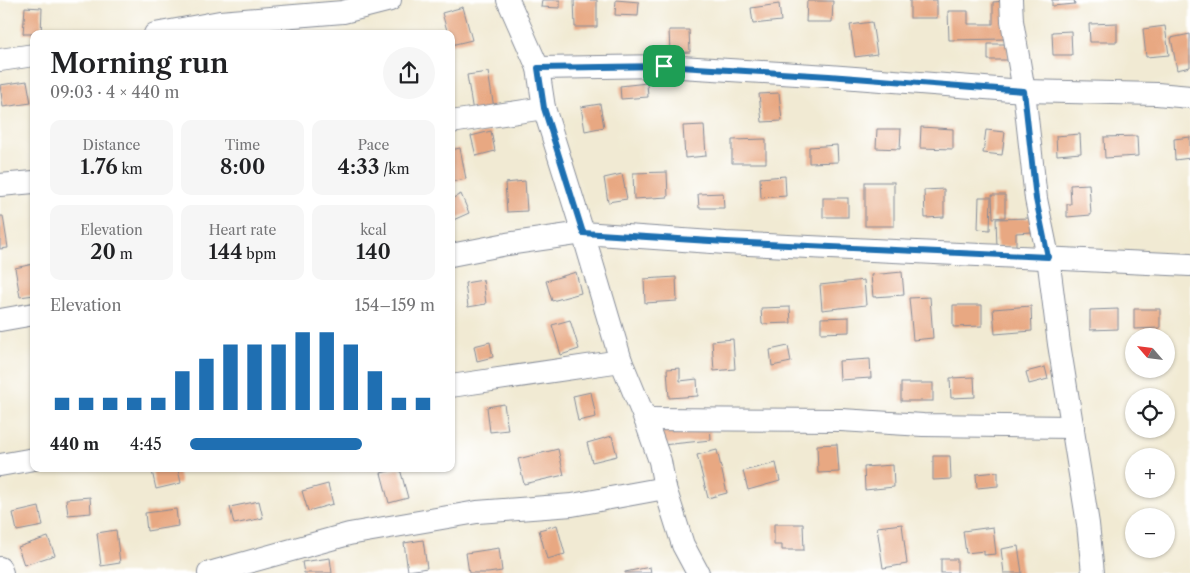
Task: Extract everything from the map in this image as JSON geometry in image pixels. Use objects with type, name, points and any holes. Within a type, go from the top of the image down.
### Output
[{"type":"street","points":[[177,30],[220,22],[342,12],[390,0]]},
{"type":"street","points":[[508,0],[538,68],[544,108],[621,361],[660,461],[665,488],[683,545],[698,573]]},
{"type":"street","points":[[1011,0],[1012,21],[1024,91],[1036,199],[1048,257],[1059,344],[1088,524],[1093,573]]},
{"type":"street","points":[[0,60],[30,56]]},
{"type":"street","points":[[538,68],[664,66],[1024,91],[1157,94],[1190,97]]},
{"type":"street","points":[[455,121],[544,108]]},
{"type":"street","points":[[0,185],[30,182]]},
{"type":"street","points":[[455,254],[507,244],[583,233],[736,243],[1190,265]]},
{"type":"street","points":[[0,320],[30,315]]},
{"type":"street","points":[[455,385],[621,361]]},
{"type":"street","points":[[645,419],[841,420],[923,426],[1073,427]]},
{"type":"street","points":[[0,466],[30,460]]},
{"type":"street","points":[[209,573],[349,534],[477,512],[572,505],[665,488]]},
{"type":"street","points":[[0,568],[2,573]]},
{"type":"building","points":[[542,0],[560,0],[560,8],[541,7]]},
{"type":"building","points":[[574,0],[597,0],[597,27],[575,27]]},
{"type":"building","points":[[616,0],[639,2],[638,16],[615,15]]},
{"type":"building","points":[[910,0],[937,0],[937,18],[910,18]]},
{"type":"building","points":[[1052,0],[1074,0],[1075,4],[1052,6]]},
{"type":"building","points":[[807,1],[833,1],[832,22],[806,22]]},
{"type":"building","points":[[1005,1],[1006,39],[949,40],[948,11],[968,11],[968,24],[993,24],[993,2]]},
{"type":"building","points":[[779,4],[781,21],[753,24],[751,8]]},
{"type":"building","points":[[25,7],[42,8],[41,30],[30,30],[30,34],[23,34]]},
{"type":"building","points":[[463,7],[472,40],[455,44],[455,30],[447,30],[442,13]]},
{"type":"building","points":[[872,22],[877,54],[855,57],[850,25]]},
{"type":"building","points":[[1117,23],[1117,42],[1090,42],[1089,24]]},
{"type":"building","points":[[1165,26],[1169,55],[1146,57],[1143,29]]},
{"type":"building","points":[[669,30],[689,30],[690,52],[670,53]]},
{"type":"building","points":[[1071,31],[1072,55],[1053,55],[1052,32]]},
{"type":"building","points":[[1190,34],[1190,67],[1177,70],[1171,38]]},
{"type":"building","points":[[988,44],[1009,44],[1008,60],[988,60]]},
{"type":"building","points":[[488,72],[494,108],[473,112],[467,75]]},
{"type":"building","points":[[27,81],[30,103],[3,107],[0,85]]},
{"type":"building","points":[[647,83],[648,97],[621,99],[620,86]]},
{"type":"building","points":[[779,93],[782,121],[762,122],[759,94]]},
{"type":"building","points":[[600,104],[604,127],[585,131],[581,107]]},
{"type":"building","points":[[704,125],[706,156],[685,158],[683,126]]},
{"type":"building","points":[[921,127],[953,129],[953,149],[920,148]]},
{"type":"building","points":[[877,129],[901,129],[900,149],[876,148]]},
{"type":"building","points":[[986,130],[1005,132],[1002,155],[983,153]]},
{"type":"building","points":[[491,131],[495,151],[476,156],[471,136]]},
{"type":"building","points":[[1080,134],[1081,153],[1057,155],[1056,136]]},
{"type":"building","points":[[1137,136],[1138,156],[1105,158],[1104,137]]},
{"type":"building","points":[[1190,137],[1190,158],[1175,160],[1174,139]]},
{"type":"building","points":[[766,139],[766,163],[732,163],[732,140]]},
{"type":"building","points":[[837,145],[838,162],[809,163],[809,147]]},
{"type":"building","points":[[460,148],[466,179],[455,181],[455,149]]},
{"type":"building","points":[[667,172],[668,197],[634,199],[633,173]]},
{"type":"building","points":[[622,174],[627,199],[608,202],[604,178]]},
{"type":"building","points":[[785,176],[786,196],[761,198],[760,178]]},
{"type":"building","points":[[525,181],[527,211],[507,212],[505,183]]},
{"type":"building","points":[[865,182],[894,182],[894,226],[865,226]]},
{"type":"building","points":[[1089,184],[1091,215],[1067,217],[1067,204],[1071,204],[1070,185]]},
{"type":"building","points":[[944,189],[944,217],[925,218],[924,190]]},
{"type":"building","points":[[723,193],[724,208],[699,208],[698,194]]},
{"type":"building","points":[[461,194],[469,213],[455,219],[455,197]]},
{"type":"building","points":[[992,195],[1005,195],[1005,217],[993,218]]},
{"type":"building","points":[[979,197],[991,197],[990,230],[978,229]]},
{"type":"building","points":[[823,198],[848,198],[848,217],[823,217]]},
{"type":"building","points":[[0,216],[3,216],[8,248],[0,249]]},
{"type":"building","points":[[1031,218],[1032,232],[1016,233],[1016,246],[997,247],[996,219]]},
{"type":"building","points":[[30,265],[30,296],[20,297],[15,268]]},
{"type":"building","points":[[576,272],[581,293],[552,301],[546,281]]},
{"type":"building","points":[[902,272],[904,295],[873,297],[871,275]]},
{"type":"building","points":[[676,277],[677,301],[645,303],[644,279]]},
{"type":"building","points":[[483,280],[486,304],[468,307],[465,283]]},
{"type":"building","points":[[864,280],[866,305],[822,310],[820,285]]},
{"type":"building","points":[[930,297],[933,338],[913,340],[909,298]]},
{"type":"building","points":[[953,305],[982,305],[982,326],[953,327]]},
{"type":"building","points":[[1031,306],[1032,331],[995,334],[993,309]]},
{"type":"building","points":[[790,307],[791,323],[762,324],[761,308]]},
{"type":"building","points":[[1118,309],[1118,329],[1090,330],[1090,310]]},
{"type":"building","points":[[1134,309],[1160,309],[1160,328],[1134,328]]},
{"type":"building","points":[[849,317],[849,332],[821,333],[821,318]]},
{"type":"building","points":[[570,320],[579,349],[561,355],[552,325]]},
{"type":"building","points":[[733,339],[735,369],[714,371],[712,341]]},
{"type":"building","points":[[490,342],[493,357],[477,361],[474,346]]},
{"type":"building","points":[[788,346],[791,362],[772,366],[770,350]]},
{"type":"building","points":[[870,359],[871,378],[840,380],[839,361]]},
{"type":"building","points":[[1045,367],[1048,379],[1029,384],[1026,372]]},
{"type":"building","points":[[680,368],[680,381],[697,379],[698,396],[669,398],[667,369]]},
{"type":"building","points":[[974,377],[975,397],[951,398],[950,378]]},
{"type":"building","points":[[901,383],[933,383],[933,401],[901,401]]},
{"type":"building","points":[[591,392],[596,417],[578,421],[573,396]]},
{"type":"building","points":[[504,404],[508,430],[490,432],[487,407]]},
{"type":"building","points":[[710,423],[711,440],[662,445],[661,428]]},
{"type":"building","points":[[612,436],[617,456],[592,462],[587,443]]},
{"type":"building","points":[[837,444],[839,472],[818,473],[817,445]]},
{"type":"building","points":[[558,449],[564,475],[524,484],[518,459]]},
{"type":"building","points":[[717,450],[727,493],[708,498],[697,455]]},
{"type":"building","points":[[933,456],[950,456],[951,479],[933,480]]},
{"type":"building","points":[[776,463],[780,481],[748,490],[743,471]]},
{"type":"building","points":[[893,465],[894,487],[865,490],[864,467]]},
{"type":"building","points":[[152,472],[179,472],[181,483],[156,489]]},
{"type":"building","points":[[401,472],[408,498],[389,503],[381,473]]},
{"type":"building","points":[[998,472],[998,486],[977,488],[976,474]]},
{"type":"building","points":[[328,484],[333,504],[308,511],[302,491]]},
{"type":"building","points":[[90,497],[91,513],[68,515],[66,499]]},
{"type":"building","points":[[259,501],[263,518],[234,524],[230,507]]},
{"type":"building","points":[[39,507],[43,526],[17,531],[13,513]]},
{"type":"building","points":[[176,509],[178,526],[147,531],[145,513]]},
{"type":"building","points":[[774,524],[803,524],[804,550],[782,550],[782,545],[774,545]]},
{"type":"building","points":[[902,524],[907,564],[883,568],[877,527]]},
{"type":"building","points":[[557,525],[565,554],[547,559],[539,530]]},
{"type":"building","points":[[993,527],[996,554],[984,555],[984,551],[966,553],[963,531]]},
{"type":"building","points":[[116,530],[120,563],[101,566],[97,533]]},
{"type":"building","points":[[48,537],[55,555],[24,565],[18,547]]},
{"type":"building","points":[[423,540],[427,568],[408,571],[404,543]]},
{"type":"building","points":[[1018,546],[1022,573],[1004,573],[1001,549]]},
{"type":"building","points":[[499,548],[502,571],[469,573],[466,553]]},
{"type":"building","points":[[330,558],[332,573],[304,573],[302,562]]},
{"type":"building","points":[[941,559],[957,559],[957,573],[941,573]]},
{"type":"building","points":[[650,567],[651,573],[625,573],[625,572]]},
{"type":"route","points":[[664,66],[1024,91],[1036,199],[1048,257],[726,242],[583,233],[544,108],[538,68],[664,66]]}]
